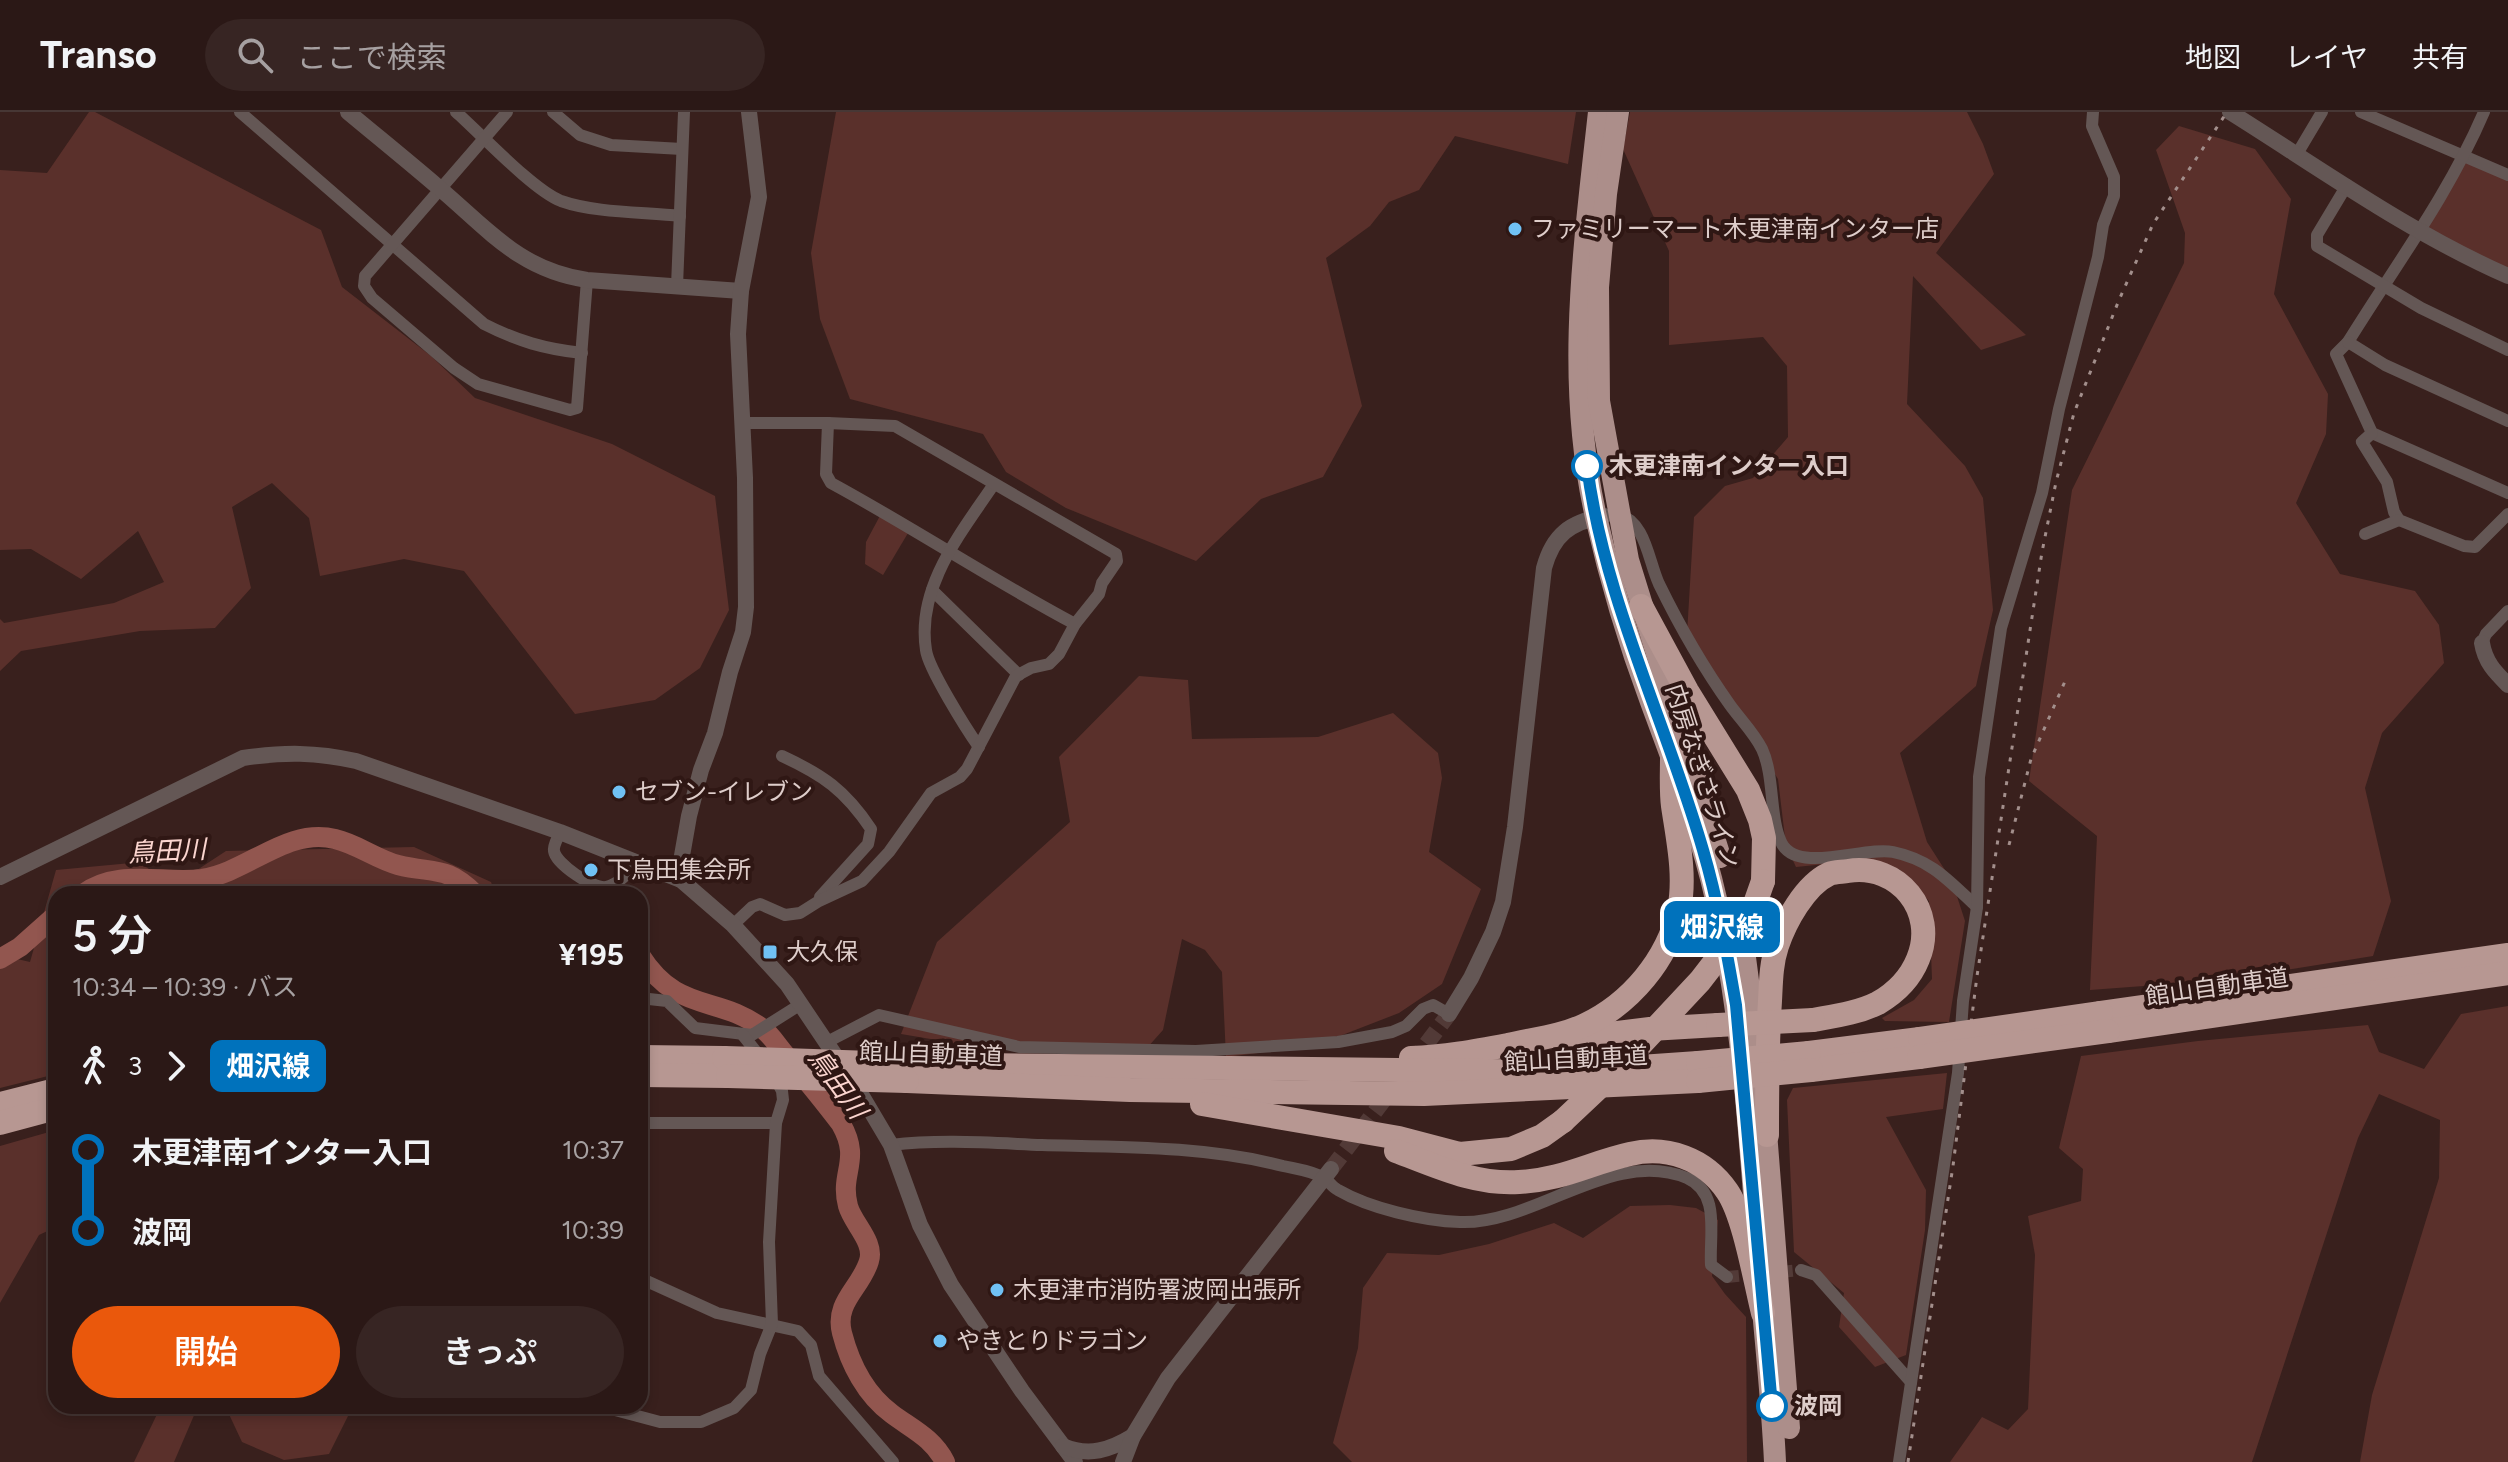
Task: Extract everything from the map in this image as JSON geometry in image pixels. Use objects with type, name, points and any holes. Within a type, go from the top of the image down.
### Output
[{"type":"highway","name":"内房なぎさライン","points":[[1599,112],[1583,247],[1578,334],[1579,407],[1649,698],[1672,757],[1715,895],[1736,1005],[1775,1462]]},
{"type":"highway","name":"内房なぎさライン","points":[[1618,112],[1606,194],[1597,330],[1607,515],[1641,606],[1717,843],[1740,936],[1767,1135],[1790,1462]]},
{"type":"highway","points":[[934,1083],[1130,1096],[1217,1106],[1399,1138],[1460,1154],[1511,1149],[1542,1136],[1563,1121],[1622,1065],[1700,981],[1751,915],[1763,881],[1764,838],[1748,790],[1687,691],[1641,606]]},
{"type":"highway","points":[[1483,1050],[1547,1037],[1585,1025],[1640,986],[1657,960],[1668,941],[1679,908],[1681,874],[1673,804],[1672,757]]},
{"type":"highway","points":[[1209,1069],[1423,1058],[1650,1029],[1718,1025],[1813,1020],[1848,1014],[1876,1004],[1898,990],[1910,976],[1923,947],[1924,924],[1920,909],[1895,879],[1874,870],[1858,869],[1829,874],[1802,897],[1788,920],[1771,973],[1767,1035],[1767,1135]]},
{"type":"highway","name":"館山自動車道","points":[[2105,1022],[2508,955]]},
{"type":"highway","name":"館山自動車道","points":[[904,1073],[934,1083],[1130,1090],[1424,1094],[1810,1061],[2508,973]]},
{"type":"highway","name":"館山自動車道","points":[[648,1058],[726,1067],[904,1073],[1131,1066],[1698,1072]]},
{"type":"highway","name":"館山自動車道","points":[[648,1074],[726,1067]]},
{"type":"highway","points":[[0,1104],[48,1092]]},
{"type":"highway","points":[[0,1123],[48,1110]]},
{"type":"highway","points":[[1296,1120],[1377,1143],[1454,1174],[1483,1180],[1517,1183],[1558,1178],[1632,1153],[1661,1151],[1684,1156],[1707,1169],[1727,1191],[1739,1219],[1763,1313]]},
{"type":"street","points":[[240,112],[484,324],[515,340],[548,350],[582,353]]},
{"type":"street","points":[[348,112],[505,248],[527,262],[561,276],[587,280],[741,291]]},
{"type":"street","points":[[456,112],[539,187],[559,200],[581,206],[680,216]]},
{"type":"street","points":[[507,112],[365,276],[364,286],[372,298],[454,368],[478,384],[570,410],[577,408],[587,280]]},
{"type":"street","points":[[553,112],[580,135],[611,145],[682,149]]},
{"type":"street","points":[[677,286],[684,112]]},
{"type":"street","points":[[681,880],[680,867],[689,816],[743,632],[746,607],[738,334],[741,291],[759,197],[749,112]]},
{"type":"street","points":[[1899,1462],[1958,1073],[1963,1001],[1977,907],[1979,777],[2001,628],[2042,493],[2103,225],[2114,196],[2114,177],[2092,126],[2093,112]]},
{"type":"street","points":[[2230,112],[2420,231],[2470,260],[2508,276]]},
{"type":"street","points":[[2297,154],[2322,112]]},
{"type":"street","points":[[2361,112],[2508,175]]},
{"type":"street","points":[[2484,112],[2465,157],[2420,231],[2348,342],[2336,354],[2372,433],[2508,493]]},
{"type":"street","points":[[2347,185],[2317,235],[2317,246],[2448,323],[2508,350]]},
{"type":"street","points":[[2348,342],[2385,365],[2508,421]]},
{"type":"street","points":[[733,925],[745,912],[760,904],[785,915],[800,913],[862,881],[889,852],[931,793],[960,777],[967,769],[1000,703],[1019,675],[1049,664],[1059,654],[1117,561],[1116,554],[895,426],[742,423]]},
{"type":"street","points":[[828,423],[826,474],[831,483],[1075,624]]},
{"type":"street","points":[[2372,433],[2362,442],[2387,482],[2399,520],[2464,546],[2475,547],[2508,514]]},
{"type":"street","points":[[979,747],[958,715],[926,653],[926,611],[950,551],[994,484]]},
{"type":"street","points":[[827,1042],[879,1015],[1019,1047],[1196,1051],[1338,1042],[1392,1032],[1406,1026],[1423,1009],[1433,1005],[1449,1014],[1471,978],[1493,932],[1503,902],[1515,827],[1544,568],[1550,547],[1560,535],[1607,515],[1630,517],[1639,528],[1657,580],[1695,650],[1761,746],[1768,766],[1783,846],[1809,858],[1891,851],[1931,864],[1977,907]]},
{"type":"street","points":[[2365,534],[2399,520]]},
{"type":"street","points":[[932,590],[1019,675]]},
{"type":"street","points":[[2508,611],[2486,634],[2482,643],[2490,666],[2508,685]]},
{"type":"street","points":[[0,877],[243,758],[322,753],[356,761],[560,832],[681,880],[733,925],[787,984],[827,1042],[891,1145],[920,1225],[951,1285],[1075,1462]]},
{"type":"street","points":[[782,756],[820,773],[871,829],[868,844],[819,901]]},
{"type":"street","points":[[560,832],[553,848],[555,855],[579,878],[596,886]]},
{"type":"street","points":[[609,886],[638,863]]},
{"type":"street","points":[[648,999],[667,1001],[695,1028],[752,1035],[801,1004]]},
{"type":"street","points":[[630,1414],[660,1422],[701,1422],[734,1408],[751,1390],[772,1324],[769,1242],[776,1123],[783,1100],[782,1091],[766,1064],[742,1034]]},
{"type":"street","points":[[648,1123],[776,1123]]},
{"type":"street","points":[[891,1145],[989,1143],[1227,1154],[1328,1173]]},
{"type":"street","points":[[1328,1173],[1336,1189],[1380,1207],[1424,1218],[1459,1222],[1486,1221],[1627,1172],[1661,1170],[1690,1179],[1708,1197],[1711,1207],[1711,1265],[1727,1277]]},
{"type":"street","points":[[1123,1462],[1133,1436],[1168,1378],[1328,1173]]},
{"type":"street","points":[[1801,1270],[1816,1275],[1911,1382]]},
{"type":"street","points":[[648,1282],[717,1313],[798,1331],[811,1345],[819,1376],[893,1462]]},
{"type":"street","points":[[1062,1445],[1077,1451],[1092,1452],[1108,1449],[1133,1436]]},
{"type":"shaded area","points":[[89,112],[95,112],[321,230],[342,287],[431,356],[475,398],[612,444],[715,496],[729,610],[700,668],[655,700],[575,714],[464,571],[404,559],[320,576],[309,518],[272,483],[232,507],[251,588],[215,628],[140,631],[21,651],[0,671],[0,619],[4,623],[114,603],[164,582],[138,531],[81,579],[31,549],[0,550],[0,170],[47,173]]},
{"type":"shaded area","points":[[836,112],[1576,112],[1568,164],[1455,136],[1419,190],[1389,202],[1370,226],[1326,258],[1362,406],[1323,477],[1261,499],[1196,561],[1066,508],[1006,472],[983,434],[850,399],[820,319],[811,253]]},
{"type":"shaded area","points":[[1630,112],[1967,112],[1994,174],[1936,253],[2026,335],[1981,350],[1913,276],[1907,404],[1965,466],[1983,498],[1993,610],[1976,686],[1900,753],[1927,842],[1952,881],[1965,921],[1949,1022],[1885,1021],[1882,1018],[1914,1000],[1932,979],[1929,901],[1899,869],[1835,863],[1796,867],[1786,846],[1778,779],[1687,634],[1694,517],[1725,486],[1753,478],[1788,437],[1787,366],[1763,337],[1669,345],[1669,251],[1623,149]]},
{"type":"shaded area","points":[[2179,126],[2255,149],[2291,199],[2274,294],[2328,394],[2326,434],[2296,503],[2340,574],[2415,591],[2439,625],[2444,663],[2382,733],[2365,788],[2391,901],[2373,956],[2224,980],[2090,990],[2097,836],[2029,781],[2072,490],[2184,263],[2185,233],[2156,150]]},
{"type":"shaded area","points":[[2465,157],[2508,175],[2508,276],[2420,231]]},
{"type":"shaded area","points":[[882,512],[911,528],[883,575],[865,564],[866,542]]},
{"type":"shaded area","points":[[1139,676],[1188,680],[1192,739],[1318,737],[1393,713],[1438,753],[1442,778],[1429,852],[1481,889],[1442,984],[1399,1013],[1314,1046],[1226,1057],[1222,972],[1205,950],[1182,939],[1163,1030],[1138,1058],[972,1046],[901,1034],[937,942],[1070,822],[1059,757]]},
{"type":"shaded area","points":[[414,847],[491,882],[492,886],[173,886],[226,851]]},
{"type":"shaded area","points":[[142,862],[165,886],[51,886],[56,870]]},
{"type":"shaded area","points":[[48,898],[48,1076],[0,1088],[0,955],[30,962]]},
{"type":"shaded area","points":[[2508,1006],[2508,1462],[2360,1462],[2372,1395],[2439,1178],[2440,1120],[2379,1094],[2358,1138],[2252,1462],[1950,1462],[1982,1417],[2008,1430],[2028,1409],[2035,1255],[2028,1216],[2081,1201],[2083,1169],[2059,1148],[2081,1056],[2368,1025],[2379,1052],[2424,1069],[2461,1014]]},
{"type":"shaded area","points":[[1947,1073],[1943,1109],[1886,1117],[1926,1190],[1925,1230],[1906,1355],[1875,1367],[1839,1327],[1844,1293],[1794,1252],[1787,1100],[1793,1088]]},
{"type":"shaded area","points":[[48,1132],[48,1231],[39,1235],[0,1303],[0,1146]]},
{"type":"shaded area","points":[[1630,1206],[1696,1208],[1718,1220],[1712,1276],[1746,1317],[1747,1462],[1352,1462],[1333,1443],[1358,1348],[1363,1288],[1387,1253],[1439,1255],[1489,1244],[1554,1223],[1583,1238]]},
{"type":"shaded area","points":[[157,1414],[195,1414],[174,1462],[134,1462]]},
{"type":"shaded area","points":[[229,1414],[349,1414],[329,1454],[284,1460],[242,1442]]},
{"type":"waterway","name":"鳥田川","points":[[96,886],[125,879],[202,879],[219,875],[300,839],[317,837],[343,841],[398,865],[447,874],[466,886]]},
{"type":"waterway","name":"鳥田川","points":[[0,959],[20,947],[48,922]]},
{"type":"waterway","name":"鳥田川","points":[[648,966],[669,987],[684,996],[730,1011],[766,1031],[841,1124],[850,1148],[846,1184],[848,1206],[870,1254],[865,1271],[842,1312],[845,1345],[860,1378],[874,1398],[928,1440],[945,1462]]},
{"type":"tunnel","points":[[1412,1063],[1449,1014]]},
{"type":"tunnel","points":[[1331,1169],[1393,1088]]},
{"type":"tunnel","points":[[1727,1277],[1801,1270]]},
{"type":"railway","points":[[1908,1462],[1953,1166],[1977,976],[2042,552],[2056,482],[2074,413],[2153,224],[2227,112]]},
{"type":"railway","points":[[2009,845],[2031,759],[2066,679]]},
{"type":"bus line","name":"畑沢線","points":[[1587,466],[1609,568],[1649,698],[1703,848],[1726,946],[1736,1005],[1753,1171],[1772,1406]]},
{"type":"place","name":"ファミリーマート木更津南インター店","points":[[1515,229]]},
{"type":"place","name":"木更津南インター入口","points":[[1587,466]]},
{"type":"place","name":"セブン-イレブン","points":[[619,792]]},
{"type":"place","name":"下烏田集会所","points":[[591,870]]},
{"type":"place","name":"大久保","points":[[770,952]]},
{"type":"place","name":"木更津市消防署波岡出張所","points":[[997,1290]]},
{"type":"place","name":"やきとりドラゴン","points":[[940,1341]]},
{"type":"place","name":"波岡","points":[[1772,1406]]}]
